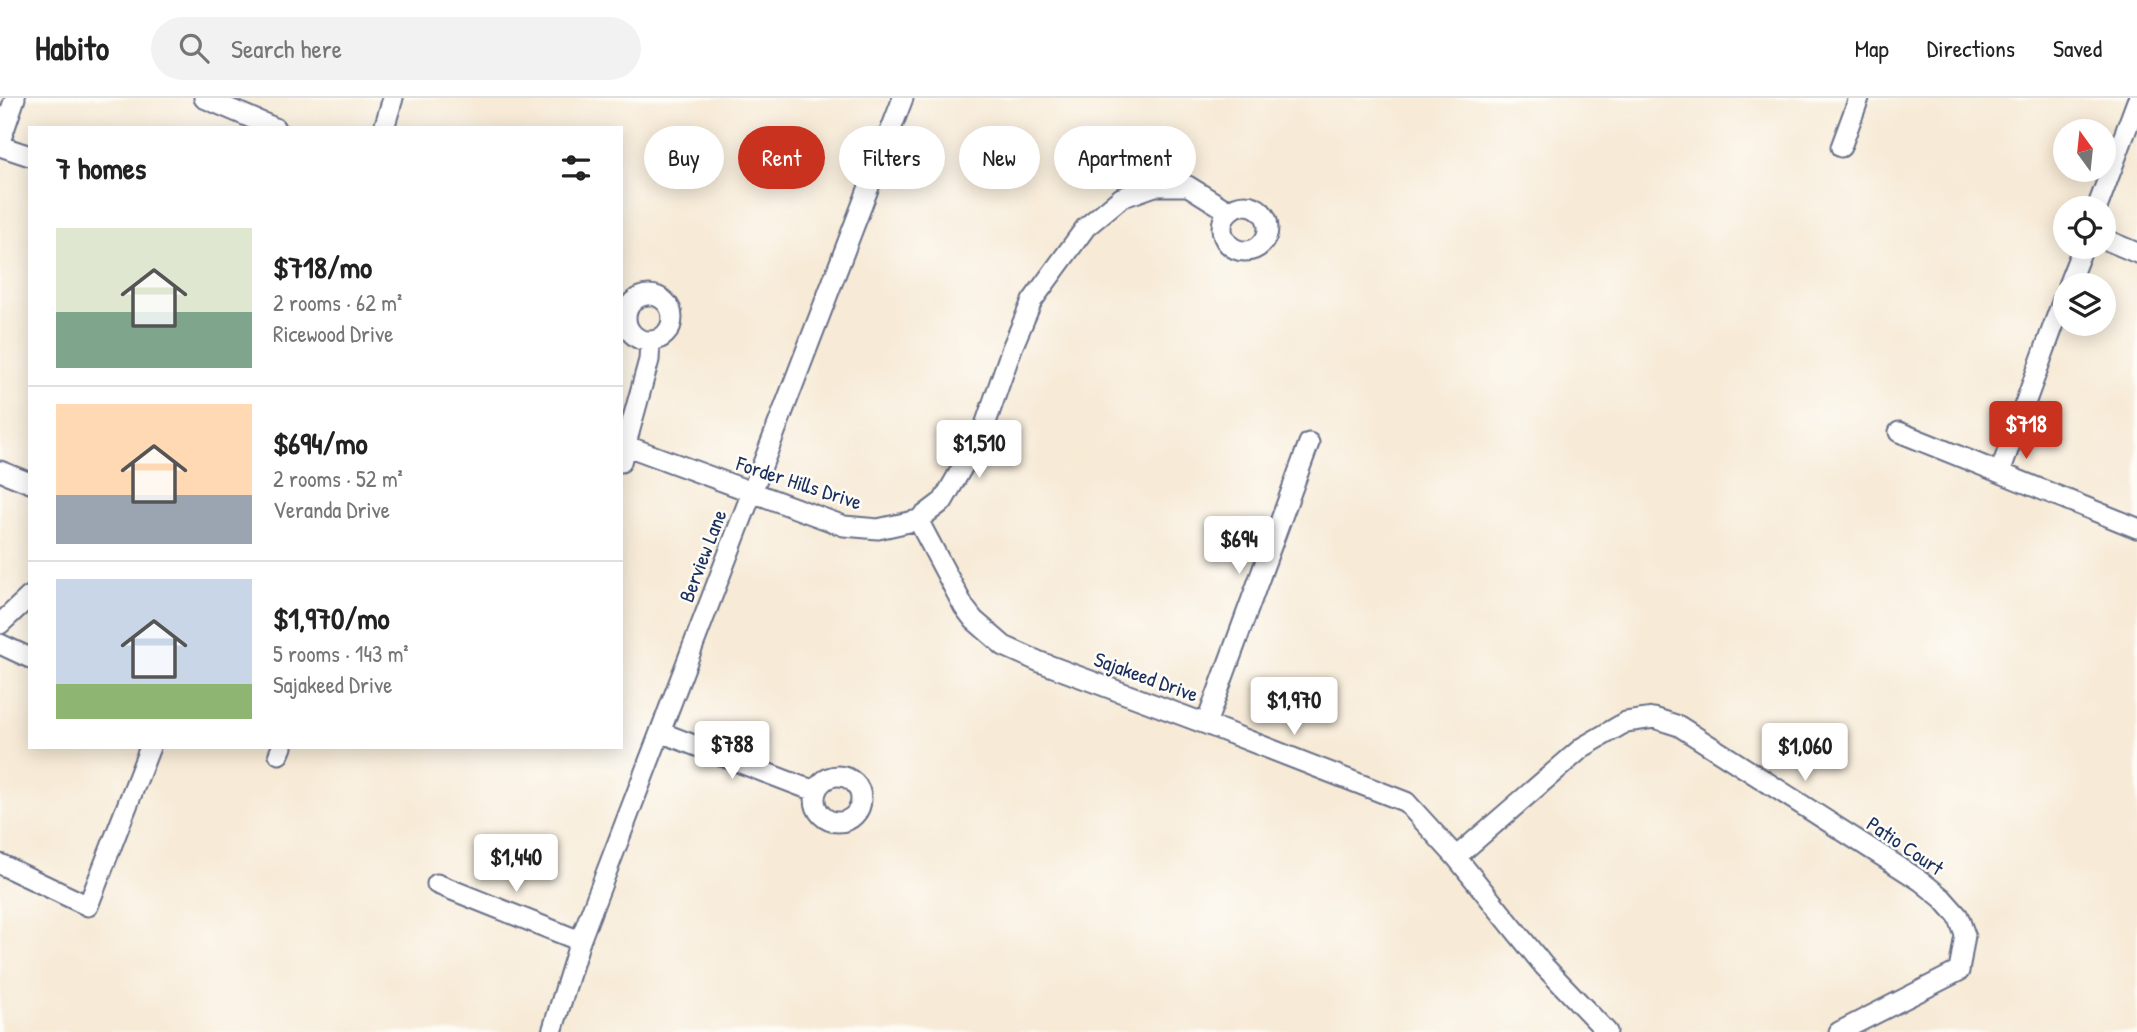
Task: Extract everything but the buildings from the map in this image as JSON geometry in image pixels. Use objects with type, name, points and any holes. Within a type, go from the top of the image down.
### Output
[{"type":"street","points":[[15,98],[0,144],[28,155]]},
{"type":"street","points":[[204,98],[264,126]]},
{"type":"street","points":[[385,126],[393,98]]},
{"type":"street","name":"Berview Lane","points":[[552,1032],[580,941],[904,98]]},
{"type":"street","points":[[1841,147],[1859,98]]},
{"type":"street","points":[[2102,196],[2137,102]]},
{"type":"street","name":"Forder Hills Drive","points":[[624,454],[751,492],[844,526],[878,529],[918,520],[943,501],[983,431],[1012,348],[1032,301],[1086,227],[1121,198],[1155,186],[1188,186],[1228,211]]},
{"type":"street","points":[[2116,244],[2137,253]]},
{"type":"street","points":[[2000,472],[2053,327]]},
{"type":"street","points":[[624,454],[649,360],[650,341]]},
{"type":"street","points":[[1899,432],[2137,528]]},
{"type":"street","points":[[1206,724],[1309,443]]},
{"type":"street","points":[[0,471],[28,481]]},
{"type":"street","name":"Sajakeed Drive","points":[[918,520],[964,607],[1004,646],[1406,802],[1457,858],[1544,966],[1607,1032]]},
{"type":"street","points":[[0,624],[28,598]]},
{"type":"street","points":[[0,644],[28,657]]},
{"type":"street","name":"Patio Court","points":[[1457,858],[1594,740],[1626,722],[1654,718],[1679,726],[1921,881],[1958,916],[1965,935],[1959,971],[1839,1032]]},
{"type":"street","points":[[660,732],[816,790]]},
{"type":"street","points":[[0,864],[88,905],[149,749]]},
{"type":"street","points":[[438,884],[580,941]]}]
